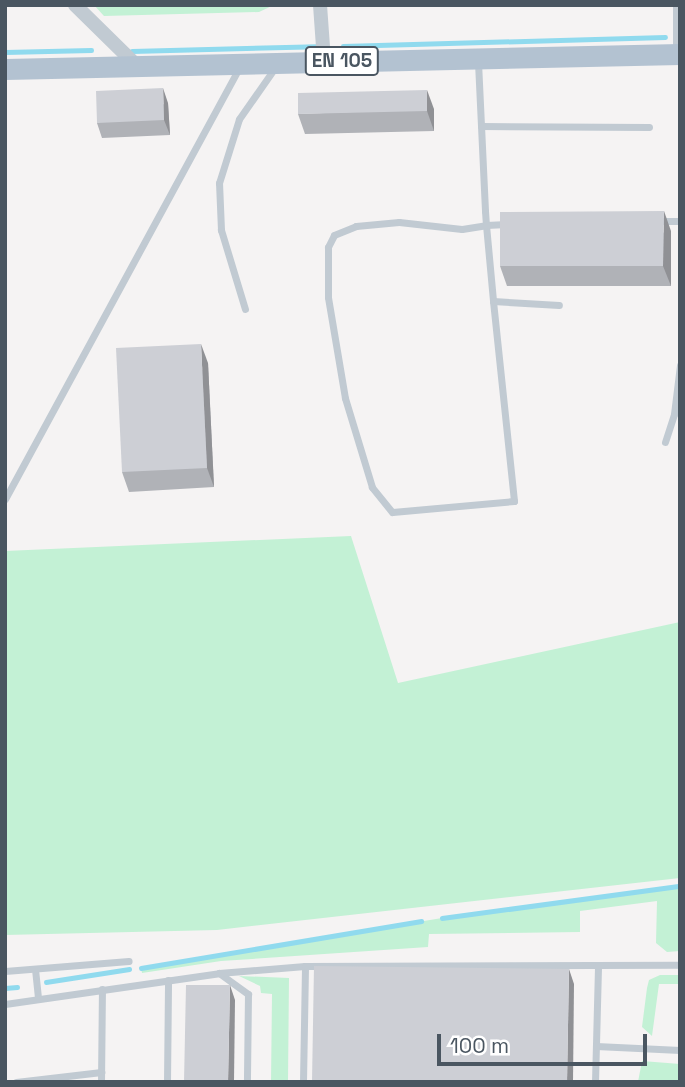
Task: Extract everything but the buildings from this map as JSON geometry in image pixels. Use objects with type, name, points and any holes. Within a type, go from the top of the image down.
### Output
[{"type":"main road","name":"EN 105","points":[[5,69],[678,54]]},
{"type":"street","points":[[75,5],[136,65]]},
{"type":"street","points":[[320,5],[324,61]]},
{"type":"lane","points":[[676,5],[678,54]]},
{"type":"lane","points":[[478,58],[486,225],[514,501],[392,512],[372,488],[345,398],[328,297],[328,247],[334,236],[356,226],[399,222],[462,229],[486,225],[513,224]]},
{"type":"lane","points":[[245,309],[220,222],[219,183],[239,119],[279,62]]},
{"type":"lane","points":[[5,499],[242,63]]},
{"type":"lane","points":[[481,126],[649,127]]},
{"type":"lane","points":[[652,222],[680,221]]},
{"type":"lane","points":[[494,301],[559,305]]},
{"type":"lane","points":[[665,442],[674,414],[680,365]]},
{"type":"lane","points":[[5,971],[129,961]]},
{"type":"lane","points":[[5,1004],[219,973],[305,966],[680,965]]},
{"type":"lane","points":[[303,1082],[305,966]]},
{"type":"lane","points":[[595,1082],[598,966]]},
{"type":"lane","points":[[36,969],[38,999]]},
{"type":"lane","points":[[219,973],[248,994],[247,1082]]},
{"type":"lane","points":[[167,1082],[168,980]]},
{"type":"lane","points":[[101,1082],[102,989]]},
{"type":"lane","points":[[596,1046],[680,1050]]},
{"type":"lane","points":[[16,1082],[101,1072]]},
{"type":"green space","points":[[94,5],[274,5],[259,12],[104,16]]},
{"type":"green space","points":[[351,536],[398,683],[680,622],[680,878],[217,930],[5,935],[5,551]]},
{"type":"green space","points":[[680,886],[680,951],[667,952],[656,943],[657,901],[580,911],[580,932],[429,934],[428,947],[221,961],[142,973],[141,968],[442,918]]},
{"type":"green space","points":[[660,975],[680,975],[680,984],[659,984],[652,1036],[642,1027],[647,988],[649,980]]},
{"type":"green space","points":[[239,976],[289,978],[288,1082],[271,1082],[272,994],[261,993],[260,986]]},
{"type":"green space","points":[[642,1061],[680,1064],[680,1082],[638,1082]]},
{"type":"waterway","points":[[343,46],[665,37]]},
{"type":"waterway","points":[[132,51],[317,46]]},
{"type":"waterway","points":[[5,52],[91,50]]},
{"type":"waterway","points":[[442,918],[680,886]]},
{"type":"waterway","points":[[141,968],[421,921]]},
{"type":"waterway","points":[[46,982],[129,969]]},
{"type":"waterway","points":[[5,988],[17,987]]}]
